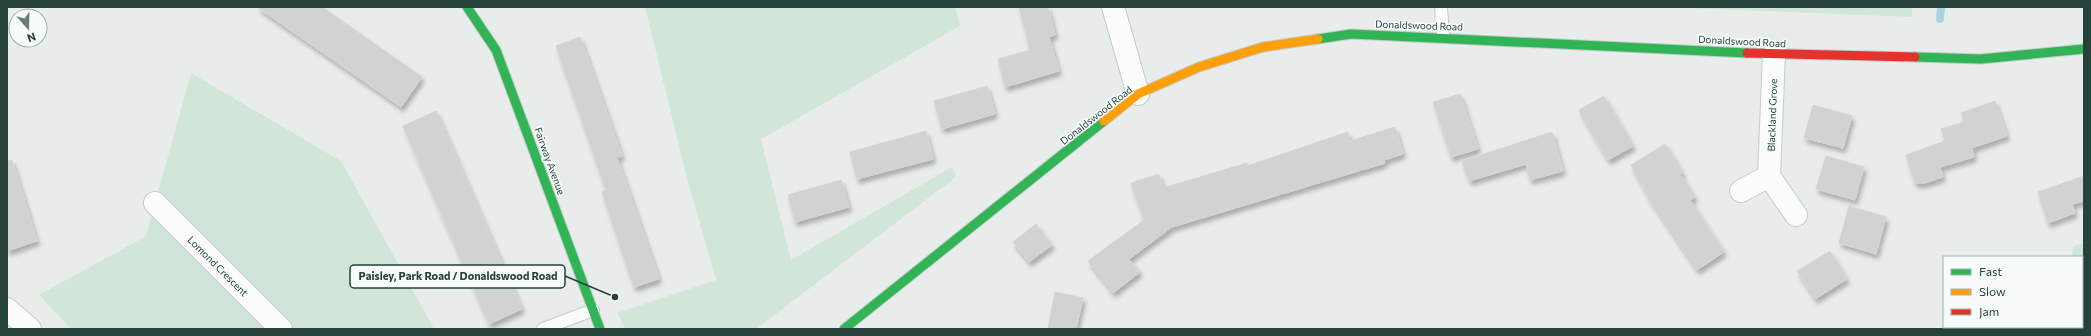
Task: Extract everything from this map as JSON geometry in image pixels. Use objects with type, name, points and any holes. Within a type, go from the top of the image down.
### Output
[{"type":"street","name":"Fairway Avenue","points":[[467,7],[496,50],[600,329]]},
{"type":"street","points":[[1113,7],[1138,94]]},
{"type":"street","name":"Donaldswood Road","points":[[844,329],[1138,94],[1199,67],[1263,47],[1351,34],[1443,37],[1774,54],[1982,59],[2084,49]]},
{"type":"street","name":"Blackland Grove","points":[[1769,176],[1774,54]]},
{"type":"street","points":[[1741,191],[1769,176],[1796,215]]},
{"type":"street","name":"Lomond Crescent","points":[[155,203],[281,329]]},
{"type":"street","points":[[7,309],[30,329]]},
{"type":"lane","points":[[1441,7],[1443,37]]},
{"type":"lane","points":[[542,329],[593,310]]},
{"type":"green space","points":[[645,7],[955,7],[960,26],[761,139],[791,260],[952,167],[956,177],[756,329],[625,329],[617,313],[716,280],[688,182]]},
{"type":"green space","points":[[1664,7],[1912,7],[1912,17]]},
{"type":"green space","points":[[191,73],[341,161],[434,329],[71,329],[39,295],[146,236]]},
{"type":"green space","points":[[2084,243],[2084,329],[2070,328],[2083,328],[2083,256],[2072,256],[2073,246]]},
{"type":"building","points":[[257,7],[322,7],[422,77],[401,107]]},
{"type":"building","points":[[1019,7],[1048,7],[1055,35],[1049,37],[1059,71],[1005,87],[998,59],[1030,50]]},
{"type":"building","points":[[580,37],[622,156],[617,158],[659,279],[634,287],[602,192],[606,190],[556,46]]},
{"type":"building","points":[[987,86],[995,114],[942,129],[934,101]]},
{"type":"building","points":[[1460,94],[1478,149],[1451,157],[1433,102]]},
{"type":"building","points":[[1604,96],[1633,146],[1608,160],[1579,110]]},
{"type":"building","points":[[1995,101],[2007,136],[1972,148],[1974,157],[1940,167],[1943,177],[1924,183],[1915,183],[1906,155],[1945,141],[1941,129],[1964,122],[1961,113]]},
{"type":"building","points":[[1813,105],[1852,116],[1843,148],[1804,138]]},
{"type":"building","points":[[436,111],[522,309],[489,324],[403,126]]},
{"type":"building","points":[[1395,127],[1403,154],[1384,160],[1385,163],[1172,227],[1129,259],[1140,272],[1113,293],[1088,261],[1144,220],[1131,183],[1159,174],[1163,188],[1247,163],[1247,166],[1348,132],[1350,141]]},
{"type":"building","points":[[926,131],[933,159],[857,179],[850,152]]},
{"type":"building","points":[[1552,132],[1563,171],[1530,180],[1526,164],[1469,181],[1462,161]]},
{"type":"building","points":[[1665,144],[1683,173],[1680,174],[1695,197],[1690,200],[1724,252],[1697,270],[1652,203],[1631,165]]},
{"type":"building","points":[[1826,156],[1864,167],[1855,200],[1816,189]]},
{"type":"building","points":[[12,160],[37,241],[7,251],[7,161]]},
{"type":"building","points":[[2084,176],[2084,201],[2072,204],[2075,213],[2048,223],[2038,192]]},
{"type":"building","points":[[841,180],[849,207],[795,222],[788,195]]},
{"type":"building","points":[[1849,206],[1886,217],[1876,254],[1839,243]]},
{"type":"building","points":[[1036,224],[1052,245],[1029,262],[1013,242]]},
{"type":"building","points":[[1830,251],[1847,279],[1815,299],[1797,271]]},
{"type":"building","points":[[1055,292],[1083,298],[1076,329],[1048,329]]},
{"type":"waterway","points":[[1940,19],[1941,7]]},
{"type":"traffic: fast","points":[[467,7],[496,50],[600,329]]},
{"type":"traffic: fast","points":[[1318,39],[1351,34],[1747,53]]},
{"type":"traffic: fast","points":[[1915,57],[1981,59],[2084,49]]},
{"type":"traffic: fast","points":[[844,329],[1104,121]]},
{"type":"traffic: slow","points":[[1104,121],[1138,94],[1199,67],[1263,47],[1318,39]]},
{"type":"traffic: jam","points":[[1747,53],[1915,57]]},
{"type":"place","name":"Paisley, Park Road / Donaldswood Road","points":[[615,297]]}]
